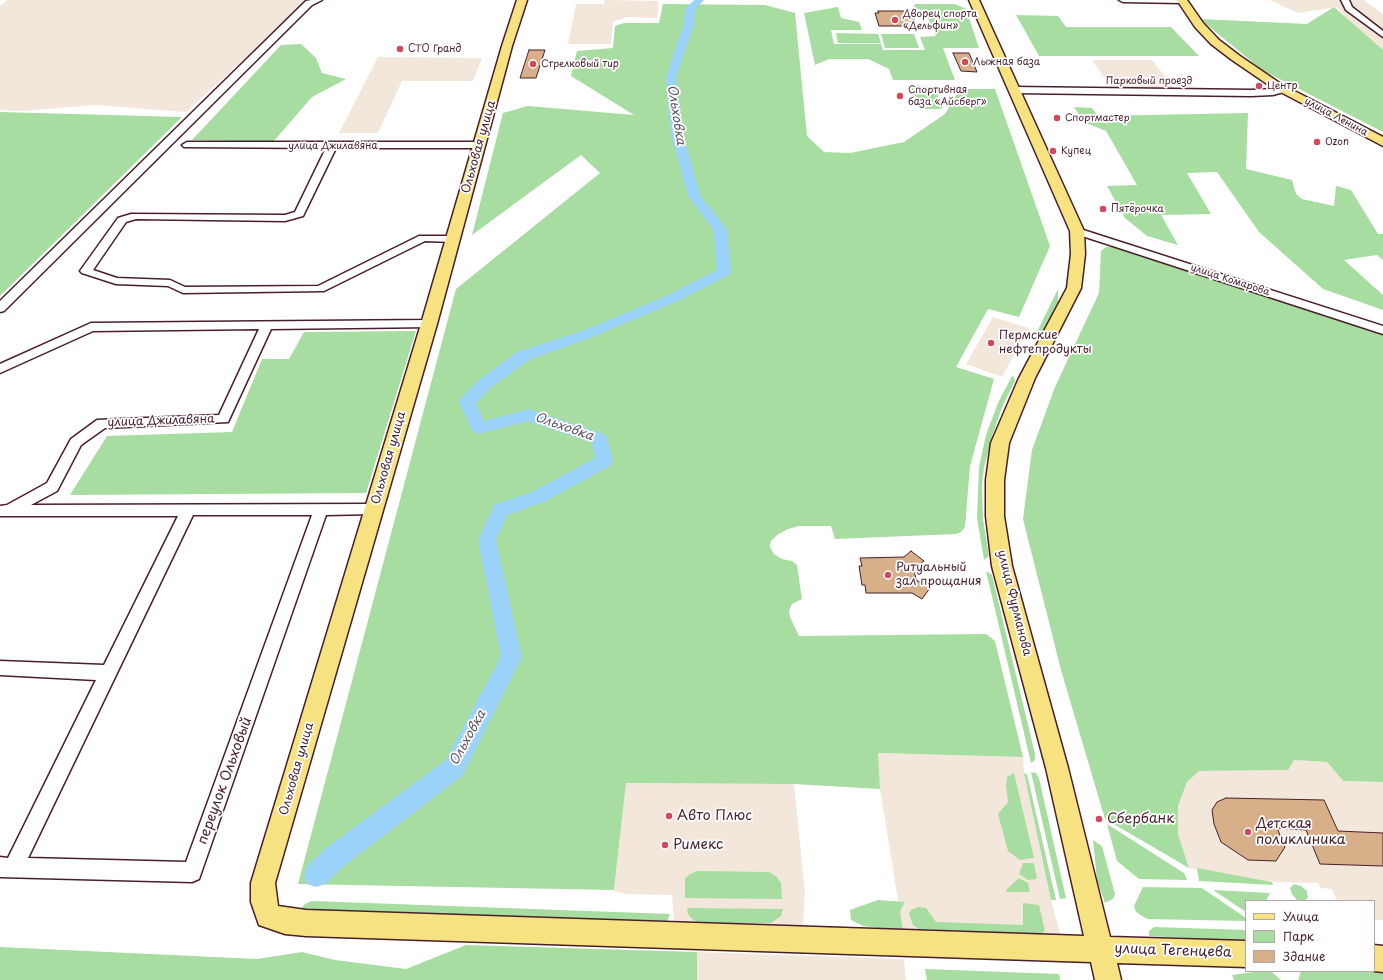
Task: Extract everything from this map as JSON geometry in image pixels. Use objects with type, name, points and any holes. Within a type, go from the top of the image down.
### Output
[{"type":"main road","name":"Ольховая улица","points":[[268,916],[264,902],[263,883],[453,239],[504,56],[522,0]]},
{"type":"main road","name":"улица Фурманова","points":[[974,0],[1077,231],[1078,254],[1074,288],[1027,378],[1000,443],[997,459],[994,504],[1002,566],[1057,768],[1108,980]]},
{"type":"main road","name":"улица Ленина","points":[[1182,1],[1199,25],[1215,42],[1260,75],[1284,90],[1383,142]]},
{"type":"main road","name":"улица Тегенцева","points":[[268,916],[285,921],[306,923],[1101,948],[1245,954]]},
{"type":"street","points":[[0,308],[309,3],[318,0]]},
{"type":"street","points":[[1123,0],[1182,1]]},
{"type":"street","points":[[1345,0],[1349,8],[1383,35]]},
{"type":"street","name":"Парковый проезд","points":[[1014,90],[1251,93],[1284,90]]},
{"type":"street","name":"улица Джилавяна","points":[[187,145],[480,145]]},
{"type":"street","points":[[332,146],[299,214],[285,218],[135,216],[122,220],[86,271],[116,281],[170,283],[183,290],[320,289],[423,238],[453,239]]},
{"type":"street","name":"улица Комарова","points":[[1077,231],[1383,330]]},
{"type":"street","points":[[0,368],[92,327],[428,324]]},
{"type":"street","name":"улица Джилавяна","points":[[6,510],[52,487],[76,442],[102,423],[223,420],[267,325]]},
{"type":"street","name":"переулок Ольховый","points":[[6,868],[192,872],[321,509]]},
{"type":"street","points":[[6,510],[374,509]]},
{"type":"street","points":[[6,868],[108,673],[188,510]]},
{"type":"street","points":[[0,668],[108,673]]},
{"type":"shaded area","points":[[8,0],[309,0],[186,112],[95,105],[22,111],[0,110],[0,6]]},
{"type":"shaded area","points":[[605,0],[659,1],[657,18],[627,17],[613,22],[611,44],[568,44],[576,4],[604,4]]},
{"type":"shaded area","points":[[1270,0],[1364,0],[1383,14],[1383,54],[1359,33],[1337,7],[1298,13]]},
{"type":"shaded area","points":[[378,57],[482,58],[473,81],[402,81],[378,133],[339,133]]},
{"type":"shaded area","points":[[1092,60],[1152,60],[1175,89],[1113,90]]},
{"type":"shaded area","points":[[993,317],[1029,328],[1002,377],[966,364]]},
{"type":"shaded area","points":[[877,753],[1023,757],[1024,773],[1051,900],[1062,941],[1040,934],[919,929],[903,931],[880,789]]},
{"type":"shaded area","points":[[1294,760],[1327,762],[1343,781],[1383,782],[1383,920],[1375,920],[1375,900],[1337,900],[1332,889],[1321,888],[1317,883],[1274,882],[1189,868],[1178,834],[1178,806],[1187,782],[1199,771],[1287,770]]},
{"type":"shaded area","points":[[626,783],[794,784],[805,892],[803,926],[674,923],[672,895],[626,894],[614,891]]},
{"type":"shaded area","points":[[697,952],[904,959],[906,980],[697,980]]},
{"type":"green space","points":[[663,4],[765,5],[795,13],[807,136],[824,152],[850,153],[904,142],[945,114],[960,89],[995,89],[1050,246],[1019,317],[988,309],[956,367],[994,379],[970,466],[965,527],[961,532],[956,534],[835,539],[831,526],[799,526],[788,529],[777,535],[771,541],[770,547],[774,554],[782,559],[792,561],[797,565],[802,599],[792,604],[789,611],[790,617],[799,636],[986,634],[995,641],[1023,757],[878,753],[880,789],[794,784],[626,783],[614,890],[298,884],[456,289],[600,173],[581,155],[472,235],[503,113],[528,106],[634,115],[571,76],[577,51],[613,48],[615,26],[624,23],[659,23]]},
{"type":"green space","points":[[915,4],[955,4],[966,9],[979,48],[943,48],[955,80],[893,80],[889,69],[868,59],[829,59],[815,65],[804,13],[838,7],[841,18],[859,22],[862,30],[831,30],[834,44],[881,44],[883,50],[925,50],[920,37],[936,36],[925,11],[914,8]]},
{"type":"green space","points":[[1334,7],[1383,50],[1383,132],[1262,70],[1200,19],[1307,24]]},
{"type":"green space","points":[[1016,15],[1058,16],[1066,27],[1171,27],[1199,56],[1039,56]]},
{"type":"green space","points":[[836,33],[878,34],[881,43],[838,43]]},
{"type":"green space","points":[[881,34],[914,34],[919,48],[885,48]]},
{"type":"green space","points":[[301,44],[316,58],[322,73],[346,79],[312,97],[273,142],[192,140],[281,45]]},
{"type":"green space","points":[[911,86],[935,87],[942,108],[920,109],[917,107]]},
{"type":"green space","points":[[1074,107],[1092,108],[1098,116],[1248,113],[1246,169],[1292,180],[1296,194],[1302,199],[1334,206],[1336,186],[1351,190],[1378,234],[1383,234],[1383,260],[1377,255],[1344,260],[1383,295],[1383,310],[1323,289],[1259,232],[1217,172],[1187,173],[1211,214],[1161,215],[1178,245],[1147,236],[1125,218],[1107,186],[1137,185],[1106,131],[1084,122]]},
{"type":"green space","points":[[0,112],[182,117],[0,296]]},
{"type":"green space","points":[[1106,247],[1116,247],[1383,335],[1383,782],[1343,781],[1327,762],[1294,760],[1288,770],[1199,771],[1187,782],[1178,806],[1178,834],[1189,868],[1105,819],[1061,670],[1023,519],[1032,450],[1055,387],[1099,293],[1101,251]]},
{"type":"green space","points":[[1058,289],[1058,302],[1041,335],[1035,336]]},
{"type":"green space","points":[[416,331],[366,493],[70,495],[107,436],[232,432],[262,359],[289,359],[304,332]]},
{"type":"green space","points":[[1012,376],[1014,377],[1015,381],[1003,405],[992,436],[984,468],[982,484],[983,519],[989,556],[984,560],[977,518],[979,467],[986,435],[998,403]]},
{"type":"green space","points":[[986,571],[992,575],[1035,754],[1035,760],[1031,763]]},
{"type":"green space","points":[[1031,772],[1036,773],[1039,778],[1066,898],[1060,899]]},
{"type":"green space","points":[[1014,773],[1034,858],[1020,860],[1008,851],[998,814],[1008,802],[1006,785],[1007,777]]},
{"type":"green space","points":[[1024,773],[1027,774],[1056,900],[1051,900]]},
{"type":"green space","points":[[1107,824],[1184,873],[1187,880],[1139,879],[1117,861]]},
{"type":"green space","points":[[1093,840],[1102,846],[1115,894],[1113,899],[1105,903],[1097,880]]},
{"type":"green space","points":[[1023,863],[1034,863],[1037,879],[1028,880],[1019,874]]},
{"type":"green space","points":[[1197,868],[1272,882],[1273,885],[1199,881]]},
{"type":"green space","points":[[697,871],[769,872],[777,877],[781,883],[782,899],[685,898],[685,878]]},
{"type":"green space","points":[[1019,878],[1028,883],[1030,892],[1007,892],[1006,890]]},
{"type":"green space","points":[[1294,884],[1301,886],[1307,891],[1308,898],[1305,900],[1297,900],[1292,894],[1290,888]]},
{"type":"green space","points":[[1143,887],[1202,888],[1245,917],[1245,921],[1147,919],[1136,912],[1134,906]]},
{"type":"green space","points":[[1213,890],[1270,893],[1266,900],[1245,900],[1245,911]]},
{"type":"green space","points":[[878,900],[905,902],[900,911],[903,931],[863,926],[851,920],[850,910]]},
{"type":"green space","points":[[312,901],[670,914],[666,924],[298,911],[305,904]]},
{"type":"green space","points":[[1023,903],[1039,905],[1045,931],[1040,934],[919,929],[913,925],[909,914],[911,910],[918,907],[926,908],[936,922],[1023,925]]},
{"type":"green space","points":[[687,908],[783,909],[781,916],[771,923],[699,923],[692,919],[688,914]]},
{"type":"green space","points":[[1154,927],[1245,930],[1245,941],[1149,936],[1149,931]]},
{"type":"green space","points":[[466,945],[697,952],[697,980],[0,980],[0,947],[257,959],[302,952],[335,960],[406,969]]},
{"type":"green space","points":[[925,969],[1059,974],[1060,980],[927,980]]},
{"type":"green space","points":[[1254,972],[1272,972],[1281,980],[1234,980],[1232,975]]},
{"type":"green space","points":[[1301,972],[1383,972],[1383,980],[1298,980]]},
{"type":"building","name":"Дворец спорта «Дельфин»","points":[[878,11],[905,11],[906,13],[912,13],[916,26],[879,26],[875,13],[879,13]]},
{"type":"building","name":"Стрелковый тир","points":[[529,50],[545,50],[536,78],[520,78]]},
{"type":"building","name":"Лыжная база","points":[[953,53],[969,53],[977,72],[961,71]]},
{"type":"building","name":"Ритуальный зал прощания","points":[[911,551],[924,561],[914,569],[916,580],[930,588],[922,599],[912,593],[866,593],[865,585],[862,585],[859,566],[862,566],[860,558],[904,557]]},
{"type":"building","name":"Детская поликлиника","points":[[1226,798],[1324,800],[1338,831],[1383,833],[1383,866],[1320,864],[1306,830],[1277,828],[1285,847],[1276,861],[1248,860],[1221,842],[1214,824],[1212,810],[1217,802]]},
{"type":"waterway","name":"Ольховка","points":[[316,875],[335,857],[454,768],[512,657],[487,540],[500,510],[538,497],[604,461],[600,439],[529,415],[479,428],[467,402],[486,383],[523,356],[590,333],[673,298],[724,272],[720,229],[694,196],[677,134],[671,77],[689,24],[690,9],[699,0]]},
{"type":"place","name":"Дворец спорта «Дельфин»","points":[[895,20]]},
{"type":"place","name":"СТО Гранд","points":[[400,49]]},
{"type":"place","name":"Лыжная база","points":[[965,62]]},
{"type":"place","name":"Стрелковый тир","points":[[533,64]]},
{"type":"place","name":"Центр","points":[[1259,86]]},
{"type":"place","name":"Спортивная база «Айсберг»","points":[[900,96]]},
{"type":"place","name":"Спортмастер","points":[[1057,118]]},
{"type":"place","name":"Ozon","points":[[1317,142]]},
{"type":"place","name":"Купец","points":[[1053,151]]},
{"type":"place","name":"Пятёрочка","points":[[1103,209]]},
{"type":"place","name":"Пермские нефтепродукты","points":[[991,343]]},
{"type":"place","name":"Ритуальный зал прощания","points":[[888,575]]},
{"type":"place","name":"Авто Плюс","points":[[669,816]]},
{"type":"place","name":"Сбербанк","points":[[1099,819]]},
{"type":"place","name":"Детская поликлиника","points":[[1248,832]]},
{"type":"place","name":"Римекс","points":[[665,845]]}]
